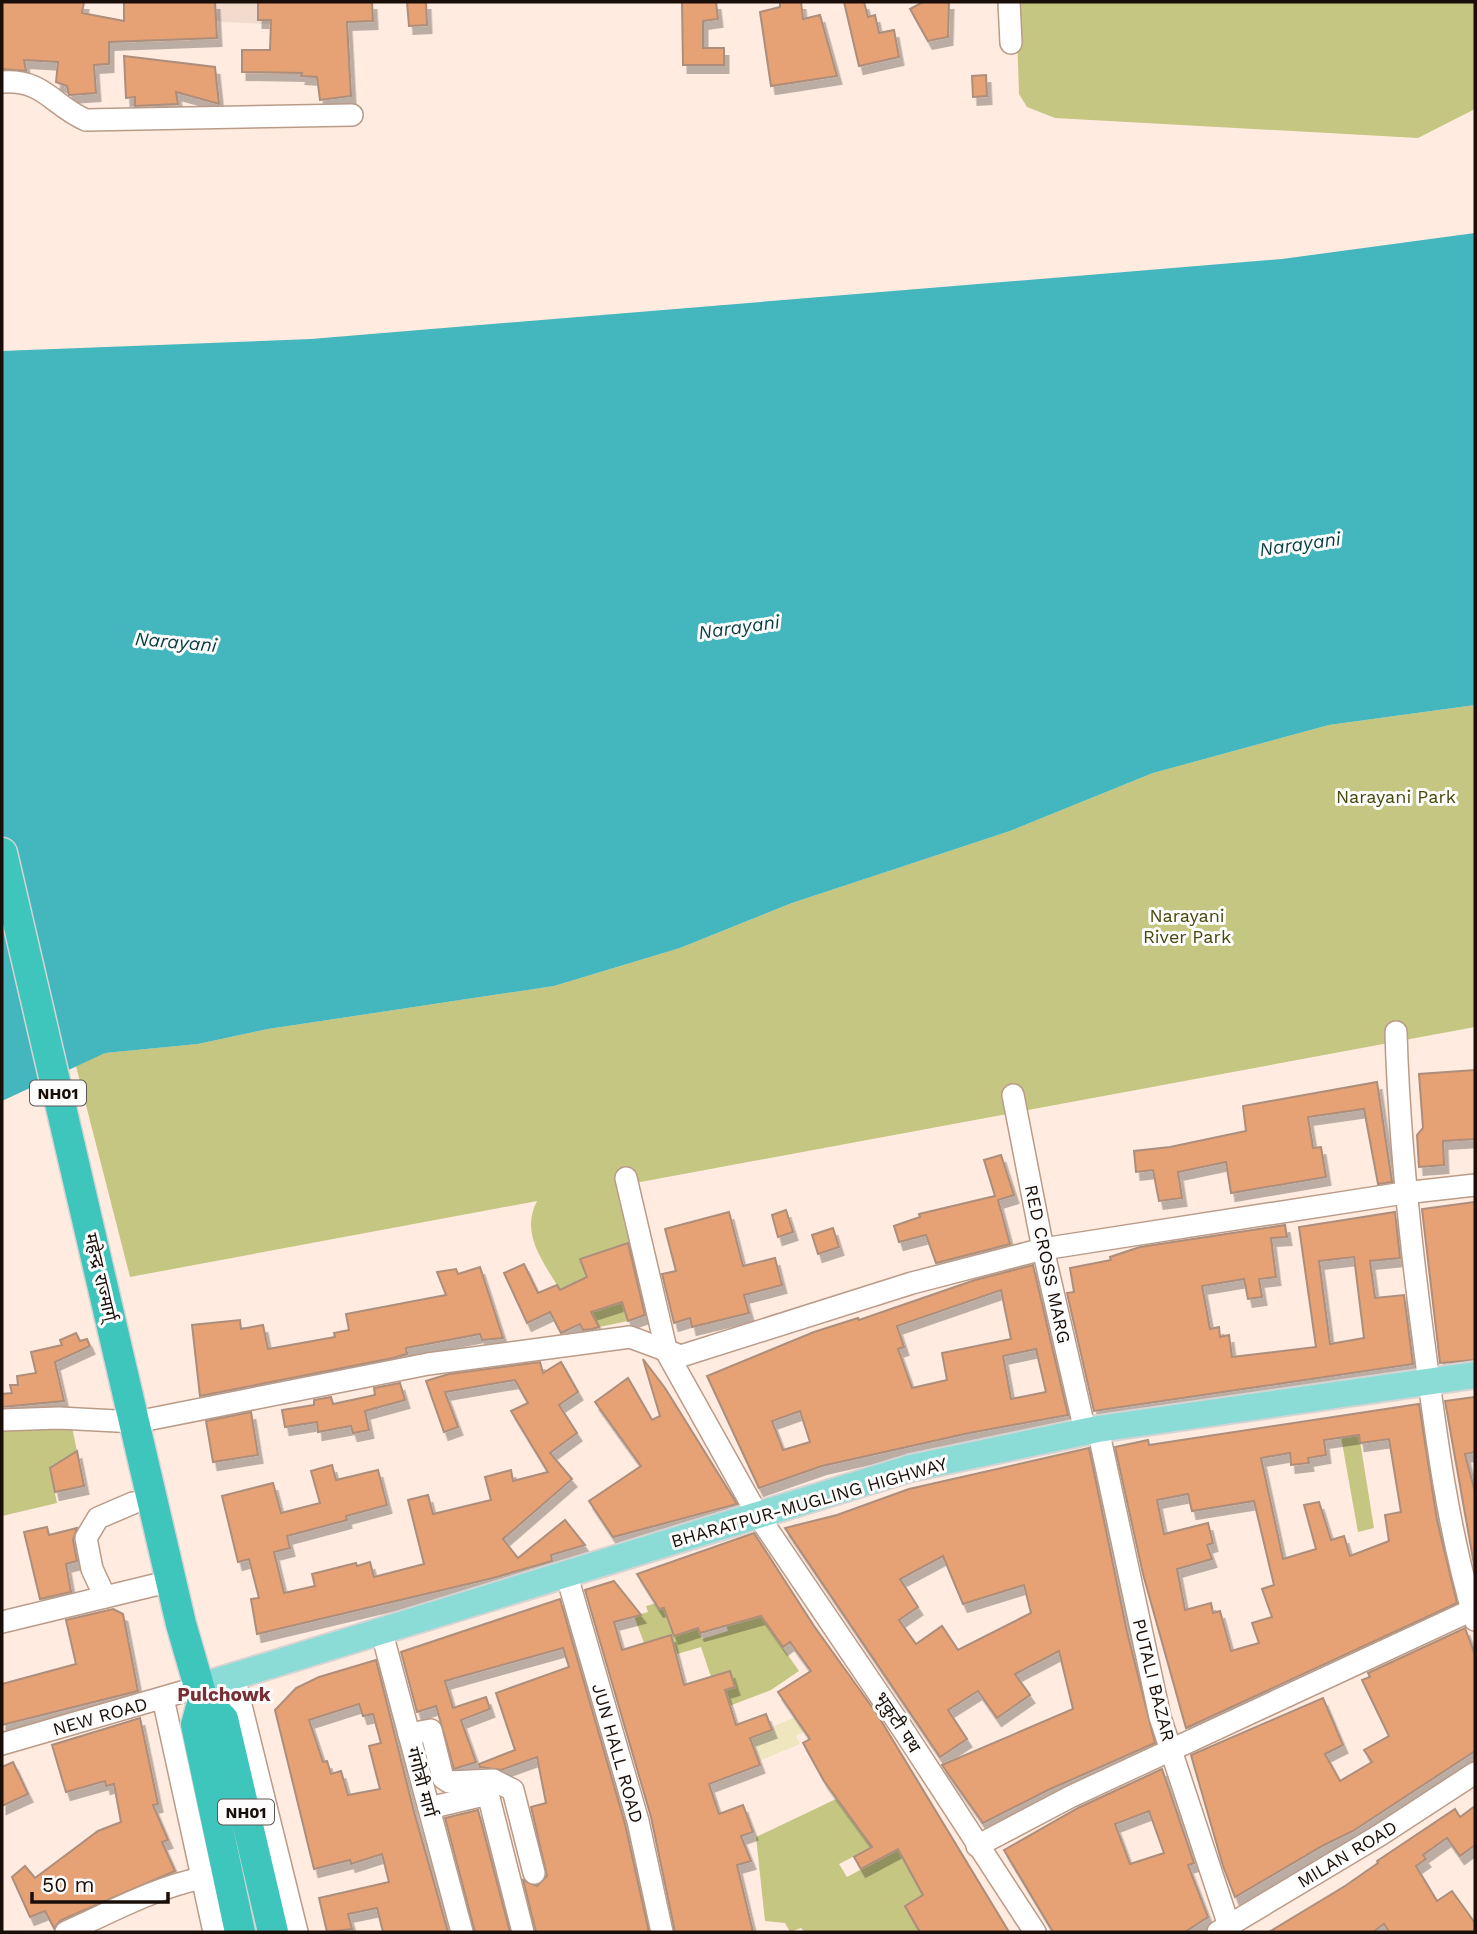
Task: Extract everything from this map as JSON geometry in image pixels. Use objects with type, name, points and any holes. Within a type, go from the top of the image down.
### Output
[{"type":"highway","name":"महेन्द्र राज्मार्ग्","points":[[2,853],[171,1581],[201,1694],[196,1725],[240,1932]]},
{"type":"highway","name":"महेन्द्र राज्मार्ग्","points":[[201,1694],[223,1719],[273,1932]]},
{"type":"main road","name":"BHARATPUR-MUGLING HIGHWAY","points":[[201,1694],[234,1677],[911,1468],[1091,1430],[1475,1375]]},
{"type":"street","points":[[1009,2],[1011,43]]},
{"type":"street","points":[[2,82],[26,85],[48,92],[69,113],[86,120],[352,115]]},
{"type":"street","points":[[977,1846],[1072,1796],[1474,1615],[1448,1509],[1428,1381],[1404,1193],[1396,1032]]},
{"type":"street","name":"RED CROSS MARG","points":[[1013,1096],[1043,1250],[1091,1430]]},
{"type":"street","name":"भृकुटी पथ","points":[[626,1178],[667,1353],[757,1514],[902,1728],[1035,1932]]},
{"type":"street","points":[[2,1420],[59,1418],[136,1422],[428,1364],[630,1337],[681,1356],[912,1283],[1043,1250],[1404,1193],[1475,1185]]},
{"type":"street","name":"PUTALI BAZAR","points":[[1091,1430],[1160,1717],[1226,1930]]},
{"type":"street","points":[[105,1597],[92,1569],[86,1538],[98,1518],[133,1503]]},
{"type":"street","name":"JUN HALL ROAD","points":[[567,1576],[638,1821],[662,1932]]},
{"type":"street","points":[[2,1622],[171,1581]]},
{"type":"street","name":"गंगोत्री मार्ग","points":[[382,1633],[462,1932]]},
{"type":"street","points":[[234,1677],[298,1932]]},
{"type":"street","name":"NEW ROAD","points":[[2,1744],[163,1698],[201,1694]]},
{"type":"street","points":[[163,1698],[214,1932]]},
{"type":"street","points":[[409,1734],[431,1730],[443,1778],[449,1783],[493,1780],[513,1790],[534,1873]]},
{"type":"street","name":"MILAN ROAD","points":[[1226,1930],[1475,1773]]},
{"type":"street","points":[[429,1808],[488,1794],[523,1932]]},
{"type":"street","points":[[66,1932],[115,1912],[159,1888],[202,1878]]},
{"type":"shaded area","points":[[146,2],[332,2],[333,27],[223,22]]},
{"type":"green space","points":[[1016,2],[1475,2],[1475,109],[1418,138],[1055,118],[1027,107],[1019,94]]},
{"type":"green space","name":"Narayani River Park","points":[[1475,705],[1475,1027],[619,1186],[643,1280],[598,1294],[602,1309],[622,1302],[628,1321],[599,1327],[574,1283],[560,1290],[541,1258],[532,1236],[531,1225],[537,1201],[130,1277],[76,1066],[104,1053],[198,1044],[268,1029],[554,986],[680,948],[792,903],[1010,831],[1153,773],[1329,725]]},
{"type":"green space","points":[[72,1427],[77,1451],[50,1468],[57,1503],[2,1516],[2,1430]]},
{"type":"green space","points":[[1359,1435],[1374,1528],[1358,1532],[1341,1437]]},
{"type":"green space","points":[[661,1602],[666,1614],[698,1628],[702,1639],[728,1631],[726,1624],[755,1608],[799,1671],[771,1690],[729,1706],[690,1701],[735,1687],[730,1672],[711,1677],[701,1647],[677,1654],[671,1635],[644,1643],[634,1616],[648,1612],[646,1606]]},
{"type":"green space","points":[[836,1799],[872,1847],[839,1864],[847,1877],[920,1838],[927,1851],[906,1864],[923,1895],[905,1906],[914,1922],[927,1929],[921,1932],[805,1932],[801,1928],[790,1932],[785,1923],[765,1921],[756,1837]]},
{"type":"sand","points":[[795,1717],[805,1731],[796,1736],[800,1744],[759,1761],[713,1771],[716,1782],[688,1791],[740,1741]]},
{"type":"water","name":"Narayani","points":[[1475,233],[1475,705],[1329,725],[1153,773],[1010,831],[792,903],[680,948],[554,986],[268,1029],[198,1044],[105,1053],[2,1101],[2,351],[311,339],[1282,259]]},
{"type":"building","points":[[2,2],[84,2],[82,13],[124,21],[124,2],[215,2],[217,38],[109,42],[109,64],[94,65],[96,93],[69,95],[67,86],[56,82],[58,62],[24,60],[26,71],[2,69]]},
{"type":"building","points":[[258,2],[372,2],[373,21],[347,22],[351,96],[320,100],[317,77],[301,76],[302,73],[242,72],[242,50],[270,50],[271,20],[258,20]]},
{"type":"building","points":[[407,2],[426,2],[427,25],[409,26]]},
{"type":"building","points":[[682,2],[716,2],[718,19],[703,21],[703,48],[724,48],[724,65],[683,65]]},
{"type":"building","points":[[780,2],[801,2],[803,19],[820,15],[837,76],[771,86],[760,12],[780,7]]},
{"type":"building","points":[[844,2],[864,2],[868,17],[875,15],[879,33],[894,30],[899,57],[859,66]]},
{"type":"building","points":[[923,2],[949,2],[948,37],[928,41],[910,9]]},
{"type":"building","points":[[124,56],[215,67],[219,104],[176,92],[178,104],[135,106],[135,97],[126,98]]},
{"type":"building","points":[[986,75],[987,96],[973,97],[972,76]]},
{"type":"building","points":[[1475,1070],[1475,1139],[1443,1141],[1444,1165],[1419,1167],[1417,1135],[1423,1128],[1419,1074]]},
{"type":"building","points":[[1377,1082],[1392,1182],[1378,1184],[1364,1109],[1308,1117],[1313,1148],[1321,1147],[1326,1177],[1231,1193],[1226,1162],[1178,1172],[1182,1198],[1159,1201],[1153,1170],[1136,1172],[1134,1151],[1170,1147],[1246,1131],[1243,1106]]},
{"type":"building","points":[[1001,1155],[1014,1195],[998,1200],[1010,1244],[936,1263],[926,1235],[899,1242],[894,1226],[920,1217],[919,1214],[995,1196],[984,1160]]},
{"type":"building","points":[[1475,1202],[1475,1360],[1440,1363],[1422,1209]]},
{"type":"building","points":[[786,1210],[793,1232],[778,1237],[772,1215]]},
{"type":"building","points":[[729,1212],[743,1266],[775,1258],[782,1285],[744,1295],[749,1313],[692,1327],[690,1318],[674,1323],[662,1274],[676,1271],[665,1229]]},
{"type":"building","points":[[1395,1212],[1400,1258],[1370,1261],[1375,1298],[1404,1295],[1413,1364],[1094,1411],[1067,1293],[1074,1292],[1070,1268],[1111,1260],[1110,1257],[1140,1247],[1285,1225],[1287,1237],[1271,1238],[1276,1277],[1259,1279],[1262,1297],[1248,1299],[1244,1279],[1202,1286],[1210,1329],[1219,1327],[1220,1337],[1229,1335],[1232,1357],[1316,1347],[1299,1227]],"holes":[[[1354,1257],[1364,1338],[1330,1344],[1319,1261]]]},
{"type":"building","points":[[833,1228],[839,1247],[818,1254],[812,1235]]},
{"type":"building","points":[[628,1243],[645,1315],[628,1321],[622,1302],[591,1312],[599,1327],[592,1329],[583,1330],[580,1324],[561,1333],[550,1312],[527,1323],[504,1273],[524,1264],[538,1293],[557,1285],[560,1290],[587,1277],[580,1259]]},
{"type":"building","points":[[1033,1265],[1068,1415],[969,1433],[822,1466],[759,1488],[707,1376],[814,1332],[858,1318],[859,1320],[975,1280]],"holes":[[[1001,1290],[1011,1339],[942,1353],[947,1380],[912,1388],[898,1349],[904,1347],[897,1326]],[[1036,1349],[1046,1392],[1011,1399],[1003,1356]],[[800,1411],[810,1442],[783,1450],[772,1421]]]},
{"type":"building","points":[[480,1267],[503,1338],[482,1340],[480,1334],[406,1348],[407,1354],[393,1358],[200,1396],[192,1325],[240,1320],[241,1329],[263,1325],[268,1349],[335,1337],[334,1333],[349,1330],[346,1314],[446,1295],[437,1272],[456,1269],[458,1274]]},
{"type":"building","points":[[76,1333],[80,1341],[87,1339],[90,1346],[55,1362],[64,1401],[2,1407],[2,1394],[12,1393],[10,1385],[18,1385],[17,1376],[36,1373],[31,1352],[62,1345],[60,1340]]},
{"type":"building","points":[[643,1359],[665,1388],[737,1504],[613,1537],[589,1501],[641,1466],[595,1402],[628,1378],[652,1420],[660,1416]]},
{"type":"building","points":[[540,1362],[543,1373],[561,1362],[578,1392],[559,1405],[577,1433],[550,1453],[572,1479],[503,1539],[518,1558],[565,1520],[585,1545],[551,1555],[552,1561],[493,1578],[257,1634],[251,1599],[259,1598],[249,1559],[238,1562],[222,1496],[273,1483],[281,1513],[320,1503],[311,1471],[332,1465],[336,1480],[378,1470],[387,1505],[346,1516],[347,1520],[287,1536],[290,1548],[274,1552],[284,1593],[315,1586],[312,1574],[356,1563],[357,1566],[370,1562],[374,1577],[424,1564],[408,1500],[428,1495],[433,1514],[491,1500],[485,1477],[511,1470],[513,1481],[548,1472],[511,1411],[528,1403],[515,1380],[445,1392],[458,1427],[444,1432],[426,1381],[449,1374]]},
{"type":"building","points":[[400,1383],[405,1400],[365,1411],[369,1430],[353,1433],[351,1426],[318,1432],[317,1422],[285,1427],[282,1410],[314,1405],[314,1400],[331,1397],[333,1404],[375,1395],[374,1388]]},
{"type":"building","points":[[1475,1397],[1475,1452],[1465,1454],[1475,1492],[1475,1570],[1445,1401]]},
{"type":"building","points":[[1419,1404],[1437,1520],[1457,1603],[1186,1728],[1143,1574],[1115,1447],[1148,1440],[1149,1445]],"holes":[[[1359,1435],[1360,1443],[1389,1439],[1401,1512],[1385,1515],[1389,1541],[1350,1556],[1344,1536],[1331,1540],[1319,1502],[1304,1505],[1316,1549],[1283,1559],[1261,1458],[1290,1453],[1291,1465],[1309,1463],[1308,1458],[1326,1455],[1324,1440]],[[1188,1494],[1192,1511],[1254,1501],[1274,1585],[1262,1589],[1272,1617],[1252,1623],[1259,1643],[1231,1651],[1220,1611],[1213,1613],[1211,1603],[1185,1610],[1177,1569],[1212,1559],[1207,1545],[1213,1543],[1208,1523],[1164,1534],[1157,1500]]]},
{"type":"building","points":[[251,1412],[258,1455],[213,1462],[206,1421]]},
{"type":"building","points":[[1089,1448],[1127,1632],[1155,1743],[1048,1790],[983,1823],[942,1765],[1073,1709],[1059,1651],[1015,1674],[1030,1695],[997,1718],[978,1691],[948,1710],[967,1739],[940,1757],[785,1528],[837,1515],[909,1489]],"holes":[[[943,1556],[963,1604],[1024,1585],[1031,1613],[958,1650],[942,1626],[916,1644],[899,1620],[918,1607],[900,1579]]]},
{"type":"building","points":[[77,1451],[84,1486],[55,1492],[50,1468]]},
{"type":"building","points":[[47,1527],[49,1535],[77,1528],[73,1540],[77,1561],[66,1564],[71,1592],[40,1599],[24,1532]]},
{"type":"building","points":[[754,1533],[814,1626],[877,1714],[1009,1932],[920,1932],[905,1906],[923,1895],[898,1849],[861,1869],[854,1857],[872,1847],[824,1781],[803,1743],[810,1739],[778,1692],[811,1671],[790,1642],[783,1647],[761,1616],[700,1633],[698,1628],[674,1636],[664,1608],[659,1609],[637,1574]]},
{"type":"building","points":[[614,1581],[641,1615],[614,1622],[622,1650],[671,1635],[684,1685],[730,1671],[735,1687],[725,1690],[736,1725],[766,1714],[772,1730],[750,1738],[760,1765],[709,1784],[719,1814],[743,1805],[753,1832],[741,1836],[751,1861],[737,1865],[753,1932],[675,1932],[651,1817],[585,1590]]},
{"type":"building","points":[[560,1599],[625,1824],[649,1932],[536,1932],[523,1880],[537,1886],[547,1876],[531,1807],[546,1803],[537,1757],[501,1770],[480,1767],[479,1764],[515,1750],[496,1693],[569,1667],[563,1648],[445,1681],[453,1708],[486,1697],[490,1709],[461,1720],[476,1762],[454,1769],[436,1706],[417,1712],[401,1652]]},
{"type":"building","points":[[113,1609],[123,1614],[138,1691],[2,1725],[2,1684],[76,1664],[66,1620]]},
{"type":"building","points":[[1465,1628],[1475,1655],[1475,1751],[1353,1831],[1235,1897],[1223,1866],[1191,1755],[1323,1698],[1343,1745],[1325,1754],[1340,1781],[1372,1762],[1364,1750],[1389,1736],[1362,1680],[1370,1677],[1368,1673]]},
{"type":"building","points":[[376,1660],[414,1812],[448,1932],[383,1932],[377,1908],[348,1914],[352,1929],[327,1932],[319,1898],[389,1882],[382,1854],[351,1864],[350,1860],[314,1869],[275,1710],[296,1688],[319,1677]],"holes":[[[359,1704],[363,1716],[373,1714],[381,1743],[369,1746],[380,1789],[348,1795],[341,1771],[331,1774],[327,1761],[323,1762],[309,1720]]]},
{"type":"building","points":[[140,1718],[158,1804],[153,1805],[168,1840],[162,1842],[175,1871],[61,1920],[54,1928],[45,1911],[30,1917],[12,1877],[25,1866],[35,1878],[98,1831],[121,1822],[114,1784],[106,1786],[105,1781],[66,1792],[52,1745]]},
{"type":"building","points":[[13,1762],[28,1794],[2,1806],[2,1767]]},
{"type":"building","points":[[1162,1769],[1194,1863],[1188,1865],[1208,1917],[1185,1932],[1053,1932],[1004,1850],[1078,1808]],"holes":[[[1149,1811],[1164,1853],[1130,1864],[1115,1824]]]},
{"type":"building","points":[[1475,1806],[1475,1845],[1460,1856],[1447,1838],[1423,1855],[1426,1859],[1416,1866],[1437,1901],[1452,1891],[1475,1923],[1475,1932],[1389,1932],[1384,1924],[1373,1932],[1269,1932],[1345,1886],[1378,1863],[1377,1861],[1455,1809],[1460,1817]]},
{"type":"building","points":[[478,1810],[510,1932],[475,1932],[445,1818]]},
{"type":"district","name":"Pulchowk","points":[[224,1694]]},
{"type":"park label","name":"Narayani Park","points":[[1396,796]]}]
